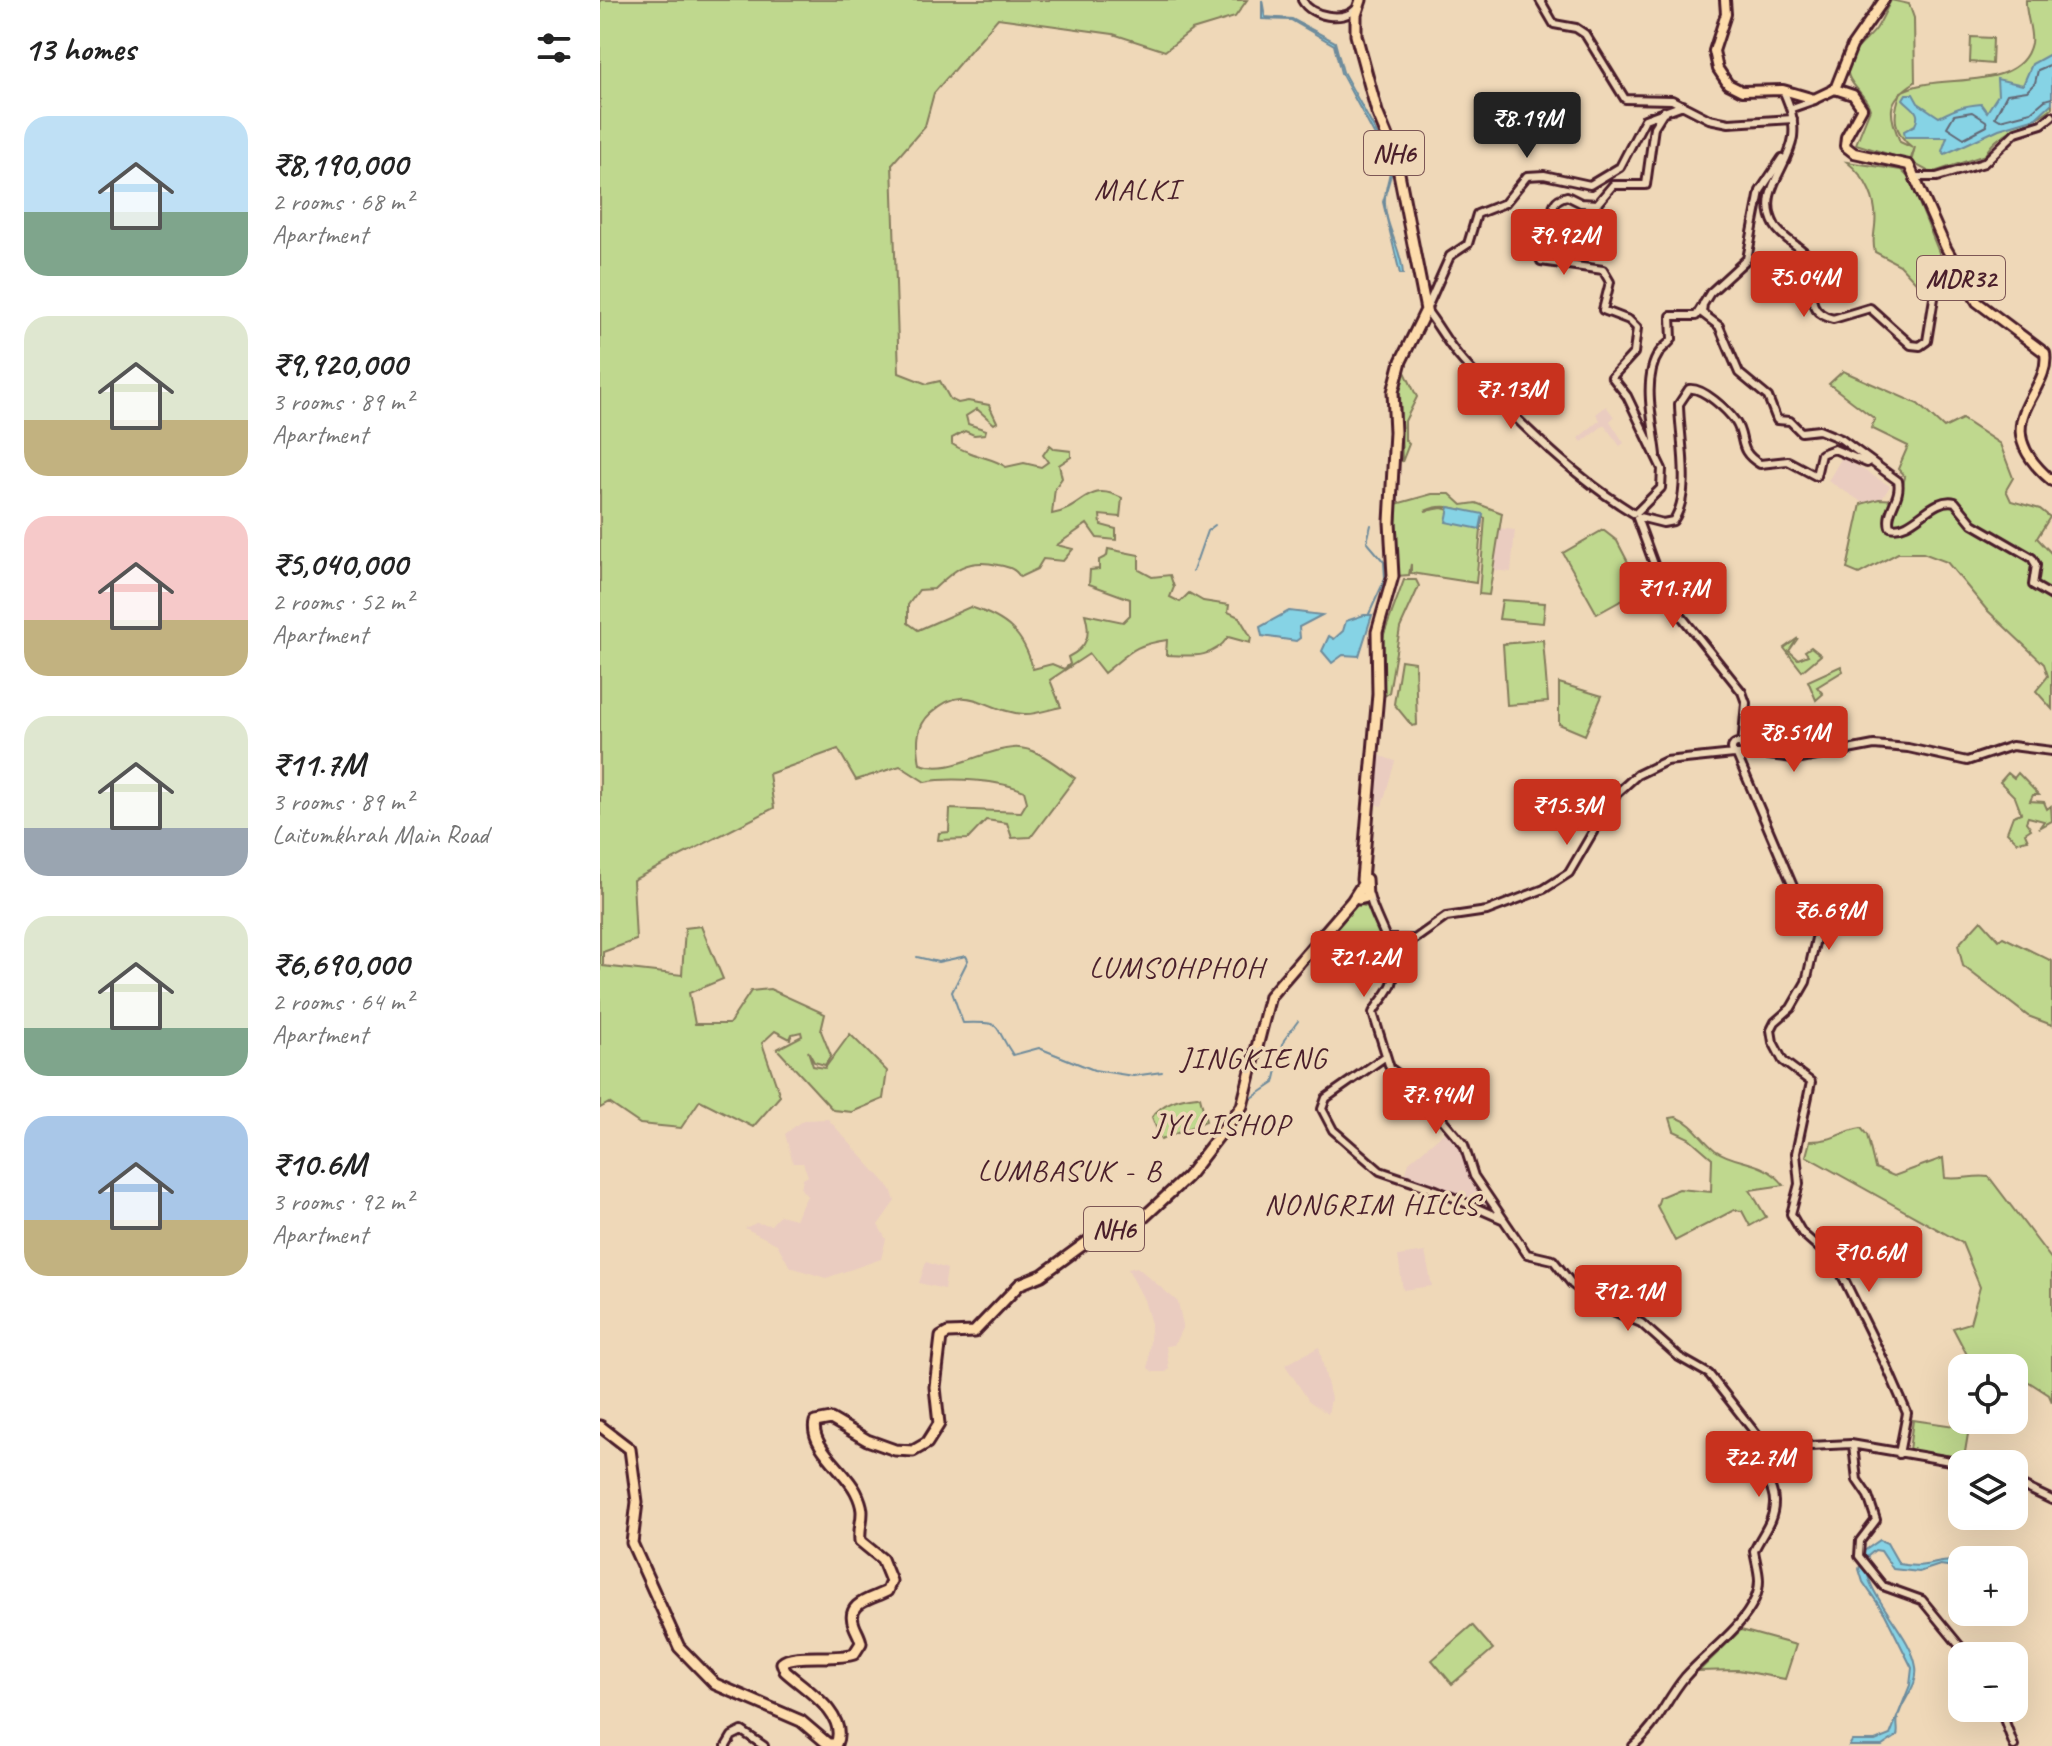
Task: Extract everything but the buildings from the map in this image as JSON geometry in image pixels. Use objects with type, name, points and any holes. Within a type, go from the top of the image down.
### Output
[{"type":"highway","name":"NH6","points":[[1360,3],[1355,28],[1358,47],[1377,112],[1396,158],[1426,310]]},
{"type":"highway","points":[[1363,894],[1378,694],[1377,632],[1393,576],[1390,522],[1395,432],[1393,392],[1401,361],[1426,310]]},
{"type":"highway","name":"NH6","points":[[600,1426],[630,1449],[637,1502],[632,1543],[681,1651],[715,1684],[775,1707],[812,1727],[825,1743],[832,1746],[839,1738],[834,1718],[785,1671],[782,1663],[789,1658],[833,1659],[854,1654],[861,1643],[852,1621],[852,1611],[859,1603],[887,1591],[891,1581],[882,1559],[860,1541],[865,1515],[856,1492],[814,1431],[814,1424],[820,1419],[839,1423],[867,1440],[900,1451],[917,1450],[932,1439],[939,1420],[935,1384],[941,1337],[948,1333],[978,1330],[985,1318],[1010,1299],[1020,1284],[1042,1275],[1095,1236],[1143,1218],[1182,1182],[1242,1106],[1270,996],[1363,894]]},
{"type":"main road","points":[[1725,0],[1726,14],[1714,47],[1721,74],[1738,90],[1783,90],[1806,98],[1819,98],[1835,89],[1852,46],[1884,0]]},
{"type":"main road","points":[[1835,89],[1853,95],[1862,108],[1845,140],[1847,148],[1854,153],[1901,161],[1909,165],[1916,177]]},
{"type":"main road","name":"MDR32","points":[[1916,177],[1959,273],[1986,312],[2049,354],[2023,417],[2021,431],[2031,454],[2052,481]]},
{"type":"street","points":[[1302,0],[1310,11],[1345,16],[1360,3]]},
{"type":"street","points":[[1540,0],[1554,24],[1576,28],[1585,34],[1622,97],[1629,101],[1662,98],[1709,119],[1729,123],[1793,119]]},
{"type":"street","points":[[1783,90],[1792,108],[1793,119],[1789,149],[1775,177],[1772,218],[1782,235],[1812,260],[1810,297],[1820,314],[1833,319],[1870,308],[1911,345],[1920,346],[1927,341],[1935,292],[1959,273]]},
{"type":"street","points":[[1792,108],[1819,98]]},
{"type":"street","points":[[1683,105],[1667,108],[1645,119],[1615,171],[1587,186],[1561,178],[1527,176],[1505,203],[1477,214],[1468,244],[1450,256],[1426,310],[1462,360],[1511,410],[1579,475],[1636,515],[1667,523],[1676,519],[1679,512],[1684,492],[1683,430],[1678,408],[1683,394],[1689,389],[1700,389],[1734,419],[1741,446],[1760,464],[1788,461],[1816,476],[1821,454],[1834,449],[1882,469]]},
{"type":"street","points":[[1658,458],[1627,396],[1612,377],[1631,358],[1638,337],[1637,328],[1629,320],[1603,310],[1610,278],[1597,267],[1541,261],[1539,256],[1552,232],[1551,208],[1558,199],[1567,196],[1581,203],[1597,204],[1613,185],[1646,185],[1654,127],[1667,108]]},
{"type":"street","points":[[1916,177],[1937,177],[1981,165],[2016,132],[2042,124],[2052,116]]},
{"type":"street","points":[[1636,515],[1661,488],[1651,402],[1656,359],[1672,339],[1671,316],[1692,318],[1747,259],[1760,191],[1789,149]]},
{"type":"street","points":[[1703,304],[1702,313],[1719,326],[1739,373],[1768,397],[1777,420],[1790,421],[1803,432],[1819,430],[1832,435],[1900,485],[1888,519],[1890,527],[1899,528],[1944,501],[1955,502],[1973,524],[2032,558],[2036,565],[2035,587],[2052,596]]},
{"type":"street","points":[[1636,515],[1666,597],[1742,692],[1746,703],[1743,731],[1737,749],[1806,917],[1817,934],[1806,982],[1791,1008],[1775,1022],[1771,1030],[1773,1042],[1783,1061],[1811,1082],[1799,1138],[1799,1184],[1791,1214],[1802,1233],[1836,1263],[1886,1365],[1907,1413],[1899,1454]]},
{"type":"street","points":[[1387,939],[1415,939],[1446,917],[1498,907],[1561,880],[1572,870],[1614,796],[1637,775],[1666,761],[1737,749],[1801,759],[1874,745],[1908,748],[1967,761],[2012,746],[2052,751]]},
{"type":"street","points":[[1363,894],[1387,939],[1393,982],[1373,1013],[1390,1068],[1414,1086],[1464,1145],[1474,1176],[1529,1256],[1553,1260],[1572,1284],[1601,1306],[1641,1323],[1679,1357],[1713,1377],[1767,1448]]},
{"type":"street","points":[[1386,1055],[1326,1098],[1322,1109],[1327,1123],[1380,1171],[1436,1190],[1502,1219]]},
{"type":"street","points":[[1767,1448],[1853,1445],[1948,1461]]},
{"type":"street","points":[[1853,1445],[1857,1480],[1868,1496],[1876,1520],[1858,1545],[1859,1556],[1883,1586],[1922,1600],[1956,1642]]},
{"type":"street","points":[[1633,1746],[1655,1726],[1687,1676],[1755,1600],[1760,1577],[1754,1551],[1769,1524],[1774,1504],[1773,1492],[1761,1469],[1767,1448]]},
{"type":"street","points":[[2028,1489],[2052,1500]]},
{"type":"street","points":[[2005,1722],[2014,1746]]},
{"type":"street","points":[[726,1746],[732,1736],[742,1731],[764,1746]]},
{"type":"shaded area","points":[[1606,406],[1614,417],[1610,421],[1624,443],[1620,446],[1604,425],[1582,442],[1578,438],[1600,420],[1596,414]]},
{"type":"shaded area","points":[[1842,457],[1890,486],[1875,510],[1828,481]]},
{"type":"shaded area","points":[[1497,528],[1515,530],[1511,572],[1492,570]]},
{"type":"shaded area","points":[[1378,755],[1395,761],[1382,806],[1373,804]]},
{"type":"shaded area","points":[[828,1119],[891,1189],[895,1201],[878,1225],[886,1239],[881,1259],[826,1278],[790,1267],[777,1244],[745,1228],[756,1223],[771,1225],[780,1215],[795,1219],[807,1196],[801,1189],[803,1179],[808,1176],[803,1163],[793,1163],[785,1134],[803,1120]]},
{"type":"shaded area","points":[[1447,1130],[1466,1152],[1469,1170],[1494,1208],[1405,1176],[1409,1162]]},
{"type":"shaded area","points":[[1425,1252],[1432,1286],[1403,1290],[1398,1256]]},
{"type":"shaded area","points":[[926,1262],[947,1269],[944,1289],[919,1283]]},
{"type":"shaded area","points":[[1137,1267],[1178,1302],[1183,1326],[1174,1345],[1166,1346],[1169,1369],[1166,1372],[1153,1372],[1148,1368],[1151,1324],[1144,1300],[1128,1269]]},
{"type":"shaded area","points":[[1319,1347],[1331,1399],[1328,1414],[1309,1401],[1285,1365]]},
{"type":"green space","points":[[600,0],[1247,0],[1235,17],[1192,30],[1165,51],[1113,34],[998,18],[934,93],[925,126],[892,164],[899,373],[927,384],[940,381],[950,399],[958,403],[968,401],[989,405],[997,422],[994,424],[977,409],[966,416],[968,424],[986,430],[985,434],[974,435],[965,431],[952,438],[952,444],[967,452],[1006,467],[1024,463],[1041,467],[1048,462],[1043,455],[1050,445],[1055,449],[1071,451],[1071,457],[1059,465],[1062,478],[1055,488],[1052,514],[1101,492],[1122,498],[1120,517],[1100,515],[1101,525],[1116,529],[1116,540],[1097,538],[1087,524],[1057,545],[1073,549],[1063,561],[1043,559],[1037,569],[1020,577],[1008,567],[987,563],[962,567],[934,589],[919,590],[908,605],[908,623],[918,630],[970,607],[994,616],[1012,629],[1019,636],[1033,669],[1052,664],[1064,669],[1070,664],[1068,657],[1080,649],[1086,640],[1088,628],[1085,614],[1123,622],[1130,615],[1130,599],[1089,584],[1090,570],[1099,569],[1099,560],[1107,556],[1108,549],[1139,555],[1139,570],[1152,577],[1170,575],[1174,587],[1170,597],[1180,602],[1189,593],[1203,601],[1229,605],[1228,612],[1239,617],[1251,637],[1250,643],[1228,637],[1209,653],[1185,656],[1166,655],[1167,640],[1155,642],[1132,651],[1104,673],[1089,654],[1050,680],[1061,707],[1024,714],[967,698],[944,703],[931,713],[920,730],[920,764],[943,766],[1001,750],[1022,748],[1046,758],[1075,778],[1031,837],[1012,838],[1007,823],[986,820],[968,839],[938,840],[939,833],[949,832],[950,809],[1021,812],[1027,802],[1024,791],[1002,784],[961,780],[925,782],[900,766],[856,780],[838,749],[769,774],[774,808],[633,880],[636,940],[603,952],[603,966],[682,975],[685,928],[701,926],[723,979],[689,993],[695,1024],[729,1024],[751,991],[770,989],[825,1014],[821,1031],[831,1056],[825,1065],[814,1062],[808,1051],[813,1066],[825,1068],[850,1034],[887,1071],[883,1099],[852,1112],[833,1110],[777,1049],[802,1036],[801,1032],[792,1034],[790,1039],[775,1031],[762,1043],[780,1096],[753,1127],[700,1100],[681,1128],[640,1124],[609,1103],[600,1108]]},
{"type":"green space","points":[[1891,0],[1909,4],[1914,18],[1915,82],[1903,91],[1934,83],[1994,76],[2011,70],[2024,59],[2031,43],[2026,0],[2052,0],[2052,108],[2006,134],[1990,146],[1985,155],[1931,173],[1911,162],[1915,147],[1910,161],[1856,144],[1870,109],[1849,77],[1848,63],[1876,29]],"holes":[[[1901,93],[1896,108],[1896,123],[1901,136],[1913,148],[1900,142],[1893,123],[1892,108]]]},
{"type":"green space","points":[[1971,37],[1993,38],[1992,64],[1970,62]]},
{"type":"green space","points":[[1847,162],[1901,170],[1909,178],[1946,270],[1924,291],[1900,265],[1875,252],[1875,208],[1865,182]]},
{"type":"green space","points":[[1843,371],[1918,404],[1944,428],[1962,419],[2000,444],[2013,478],[2006,490],[2011,501],[2040,509],[2050,517],[2037,538],[2052,554],[2052,709],[2036,691],[2048,676],[2044,664],[1986,609],[1947,562],[1923,553],[1898,553],[1859,574],[1847,569],[1861,504],[1879,499],[1899,500],[1905,477],[1898,469],[1908,446],[1871,428],[1875,419],[1829,384]]},
{"type":"green space","points":[[1405,372],[1417,397],[1405,421],[1405,440],[1409,444],[1402,462],[1400,391]]},
{"type":"green space","points":[[1432,494],[1450,494],[1462,505],[1476,503],[1502,513],[1489,595],[1479,594],[1485,518],[1455,508],[1440,507],[1425,511],[1442,508],[1482,519],[1476,583],[1411,573],[1411,564],[1409,575],[1397,576],[1396,504]]},
{"type":"green space","points":[[1603,530],[1617,541],[1642,589],[1597,614],[1563,553]]},
{"type":"green space","points":[[1404,580],[1416,580],[1419,586],[1400,628],[1389,693],[1383,697],[1383,637]]},
{"type":"green space","points":[[1502,600],[1545,603],[1543,623],[1499,619]]},
{"type":"green space","points":[[1798,638],[1789,651],[1798,659],[1808,655],[1805,651],[1811,647],[1821,655],[1802,671],[1784,648]]},
{"type":"green space","points":[[1543,640],[1548,702],[1507,705],[1503,644]]},
{"type":"green space","points":[[1401,660],[1415,662],[1417,725],[1412,726],[1394,704]]},
{"type":"green space","points":[[1841,666],[1843,671],[1817,687],[1823,694],[1816,700],[1808,681]]},
{"type":"green space","points":[[1559,683],[1602,696],[1585,735],[1559,724]]},
{"type":"green space","points":[[2008,773],[2014,778],[2018,773],[2039,795],[2033,795],[2030,801],[2044,802],[2047,809],[2051,806],[2052,821],[2039,828],[2044,821],[2028,817],[2026,822],[2031,829],[2025,833],[2028,840],[2017,842],[2007,832],[2013,816],[2021,813],[2015,797],[2000,782]]},
{"type":"green space","points":[[1357,904],[1369,907],[1382,933],[1325,968],[1313,955]]},
{"type":"green space","points":[[1981,920],[1999,940],[2003,937],[2052,961],[2052,1025],[2028,1016],[1963,966],[1958,945]]},
{"type":"green space","points":[[1200,1097],[1206,1121],[1161,1140],[1152,1117],[1172,1102]]},
{"type":"green space","points":[[1676,1117],[1693,1127],[1715,1150],[1759,1166],[1784,1185],[1750,1190],[1766,1217],[1750,1226],[1742,1211],[1734,1210],[1675,1241],[1657,1206],[1660,1197],[1679,1189],[1711,1192],[1712,1158],[1689,1138],[1674,1131],[1670,1118]]},
{"type":"green space","points":[[1861,1128],[1867,1135],[1875,1168],[1894,1176],[1943,1158],[1945,1178],[1989,1177],[2052,1260],[2052,1402],[2049,1395],[2028,1382],[2028,1354],[1967,1354],[1953,1328],[1970,1323],[1980,1287],[1962,1243],[1806,1156],[1810,1141],[1826,1140]]},
{"type":"green space","points":[[1913,1420],[1948,1425],[1948,1434],[1968,1434],[1965,1450],[1948,1450],[1948,1456],[1909,1450]]},
{"type":"green space","points":[[1472,1625],[1493,1649],[1452,1684],[1432,1660]]},
{"type":"green space","points":[[1741,1630],[1796,1645],[1785,1679],[1738,1670],[1699,1671]]},
{"type":"water","points":[[1262,0],[1265,17],[1292,19],[1335,42],[1343,72],[1388,154],[1390,164],[1341,73],[1334,45],[1291,20],[1262,19]]},
{"type":"water","points":[[2052,53],[2052,103],[2036,118],[1999,129],[1945,154],[1942,151],[1947,137],[1905,137],[1904,131],[1915,125],[1917,116],[1903,99],[1906,94],[1913,94],[1918,103],[1939,117],[1958,108],[1981,104],[1987,112],[1998,95],[1997,79],[2023,85],[2032,64]]},
{"type":"water","points":[[1385,194],[1387,217],[1403,274],[1400,274],[1383,202]]},
{"type":"water","points":[[1449,507],[1483,514],[1480,529],[1446,522]]},
{"type":"water","points":[[1289,611],[1322,615],[1299,627],[1300,638],[1296,641],[1262,636],[1260,627]]},
{"type":"water","points":[[1372,615],[1359,656],[1343,655],[1332,663],[1322,651],[1329,636],[1334,639],[1343,631],[1346,621]]},
{"type":"water","points":[[1880,1540],[1887,1543],[1899,1564],[1917,1566],[1948,1561],[1948,1566],[1940,1565],[1919,1572],[1893,1569],[1881,1551],[1875,1550],[1868,1556],[1870,1582],[1905,1639],[1916,1667],[1912,1687],[1897,1721],[1897,1736],[1882,1746],[1849,1746],[1852,1741],[1875,1741],[1890,1735],[1910,1685],[1912,1668],[1885,1614],[1863,1582],[1859,1569],[1864,1551]]},
{"type":"waterway","points":[[1193,571],[1207,531],[1215,525]]},
{"type":"waterway","points":[[1369,614],[1385,579],[1384,562],[1367,542],[1371,525]]},
{"type":"waterway","points":[[917,957],[938,962],[966,956],[968,960],[952,992],[963,1023],[992,1024],[1013,1055],[1039,1048],[1094,1070],[1133,1076],[1162,1072]]},
{"type":"waterway","points":[[1249,1100],[1274,1083],[1284,1040],[1298,1021]]},
{"type":"district","name":"MALKI","points":[[1137,189]]},
{"type":"district","name":"LUMSOHPHOH","points":[[1177,967]]},
{"type":"district","name":"JINGKIENG","points":[[1254,1058]]},
{"type":"district","name":"JYLLISHOP","points":[[1222,1124]]},
{"type":"district","name":"LUMBASUK - B","points":[[1070,1170]]},
{"type":"district","name":"NONGRIM HILLS","points":[[1372,1204]]}]
